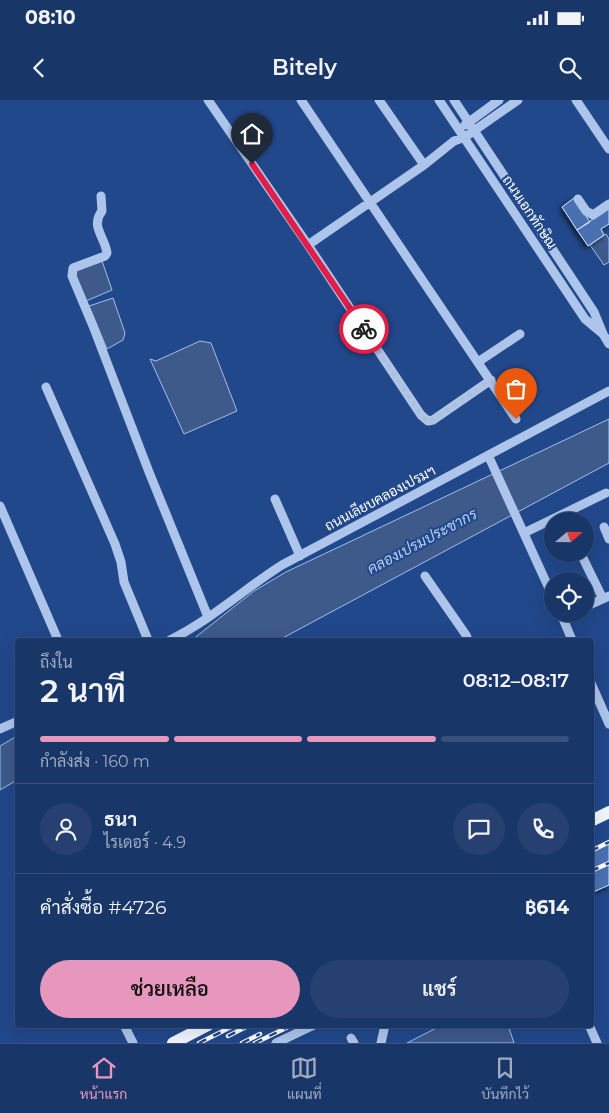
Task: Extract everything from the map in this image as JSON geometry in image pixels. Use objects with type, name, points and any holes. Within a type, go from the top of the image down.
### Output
[{"type":"main road","points":[[594,820],[609,812]]},
{"type":"main road","points":[[172,1043],[191,1029]]},
{"type":"street","points":[[208,100],[416,407],[428,421],[433,420],[491,380]]},
{"type":"street","points":[[301,100],[516,419]]},
{"type":"street","points":[[379,100],[424,165]]},
{"type":"street","name":"ถนนเอกทักษิณ","points":[[439,100],[585,319],[603,334]]},
{"type":"street","name":"ถนนเอกทักษิณ","points":[[454,100],[594,312],[609,344]]},
{"type":"street","points":[[308,245],[424,165],[454,141],[465,137],[471,126],[498,100]]},
{"type":"street","points":[[454,141],[460,129],[471,126],[518,100]]},
{"type":"street","points":[[576,100],[609,149]]},
{"type":"street","points":[[101,196],[102,211],[98,216],[97,225],[107,253],[105,256],[73,268],[71,273],[208,617]]},
{"type":"street","points":[[578,199],[586,211],[593,215],[609,204]]},
{"type":"street","points":[[478,362],[520,334]]},
{"type":"street","points":[[46,386],[115,544],[121,562],[124,582],[147,638]]},
{"type":"street","name":"ถนนเลียบคลองเปรมฯ","points":[[174,638],[190,630],[257,581],[300,556],[609,390]]},
{"type":"street","points":[[488,455],[544,577]]},
{"type":"street","points":[[524,533],[606,493]]},
{"type":"street","points":[[276,499],[300,556]]},
{"type":"street","points":[[0,506],[57,638]]},
{"type":"street","points":[[604,527],[609,539]]},
{"type":"street","points":[[586,562],[606,597],[594,603]]},
{"type":"street","points":[[425,576],[467,638]]},
{"type":"street","points":[[564,622],[571,638]]},
{"type":"street","points":[[594,690],[609,724]]},
{"type":"street","points":[[0,729],[15,722]]},
{"type":"street","points":[[126,1028],[133,1043]]},
{"type":"street","points":[[276,1043],[308,1028]]},
{"type":"street","points":[[381,1043],[385,1028]]},
{"type":"street","points":[[591,1028],[598,1043]]},
{"type":"water","points":[[606,234],[609,239],[609,262],[604,265],[590,245]]},
{"type":"water","points":[[102,261],[112,290],[86,301],[76,277],[77,270]]},
{"type":"water","points":[[113,298],[125,333],[123,340],[107,349],[89,306]]},
{"type":"water","points":[[200,341],[211,343],[237,411],[184,434],[150,359],[156,361]]},
{"type":"water","name":"คลองเปรมประชากร","points":[[609,419],[609,463],[283,638],[195,638],[254,591],[286,572]]},
{"type":"water","points":[[15,737],[15,781],[0,790],[0,746]]},
{"type":"water","points":[[436,1028],[509,1028],[514,1043],[407,1043]]},
{"type":"building","points":[[574,198],[590,222],[577,230],[562,207]]},
{"type":"building","points":[[609,208],[609,224],[601,229],[604,235],[588,246],[577,230]]},
{"type":"building","points":[[609,843],[609,885],[594,892],[594,850]]},
{"type":"railway","points":[[594,850],[609,842]]},
{"type":"railway","points":[[594,870],[609,863]]},
{"type":"railway","points":[[199,1043],[229,1028]]},
{"type":"railway","points":[[228,1036],[244,1028]]},
{"type":"railway","points":[[255,1043],[286,1028]]},
{"type":"railway","points":[[242,1043],[260,1034]]},
{"type":"way so far","points":[[364,329],[421,415],[428,421],[433,420],[491,380],[516,419]]},
{"type":"route","points":[[252,164],[364,329]]}]
